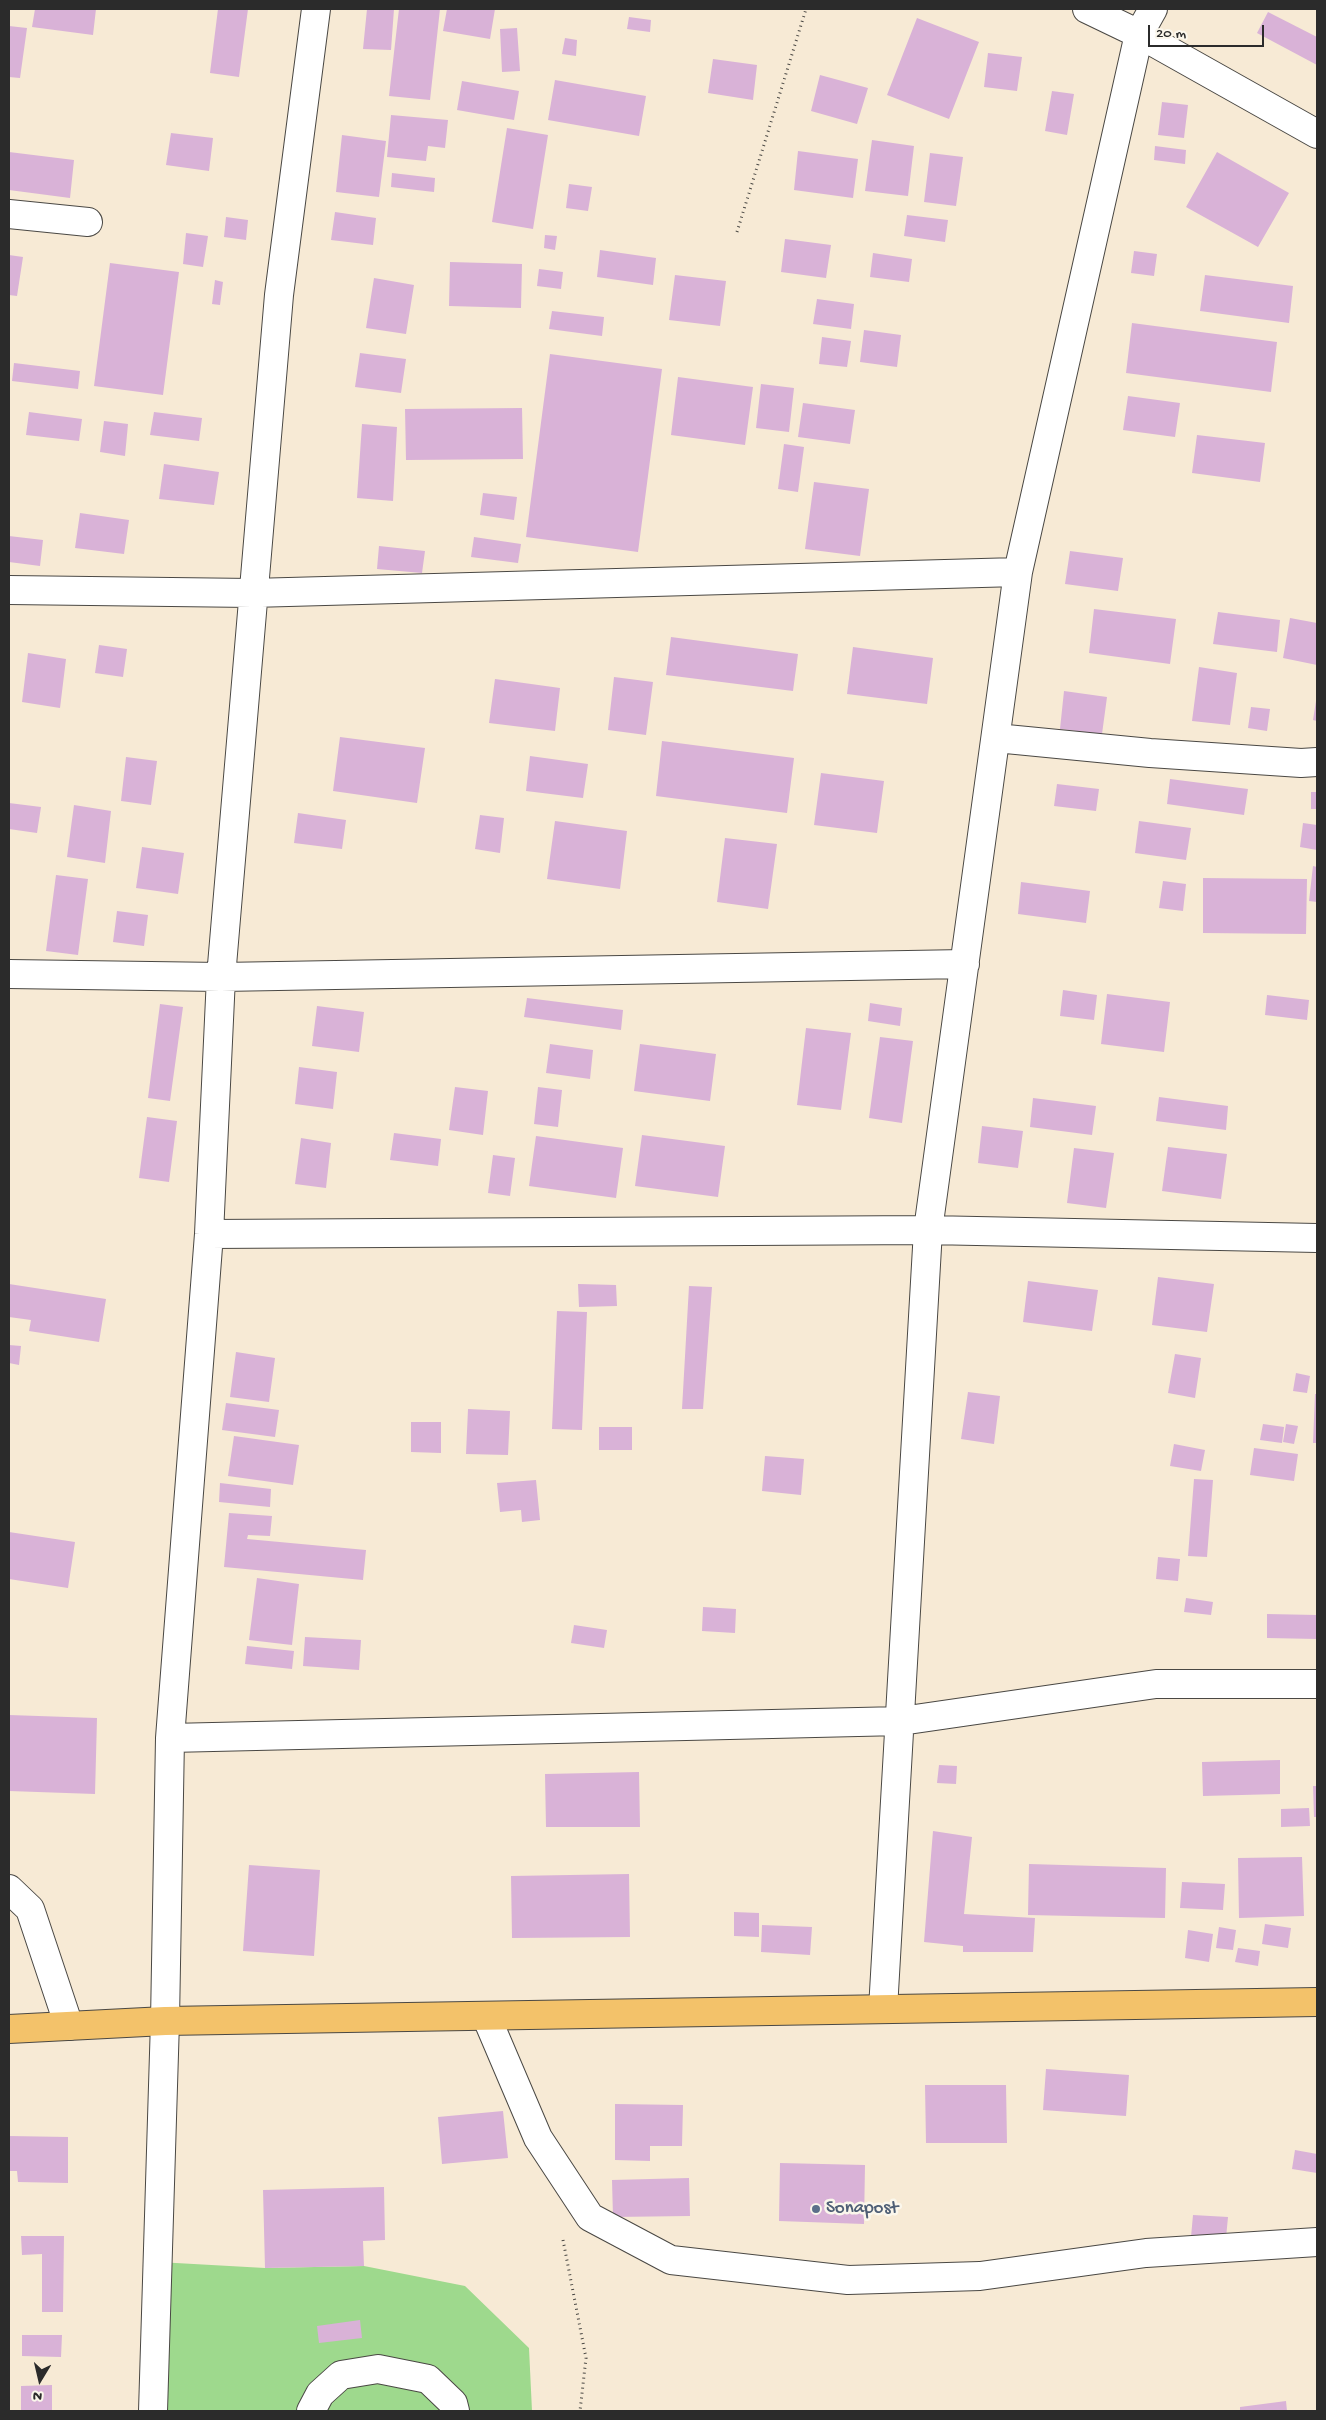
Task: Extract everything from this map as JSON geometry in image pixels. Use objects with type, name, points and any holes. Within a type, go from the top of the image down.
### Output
[{"type":"main road","points":[[9,2029],[165,2021],[1317,2002]]},
{"type":"street","points":[[153,2411],[165,2021],[170,1738],[209,1234],[221,976],[252,593],[279,295],[316,9]]},
{"type":"street","points":[[1087,9],[1139,34],[1317,134]]},
{"type":"street","points":[[883,2009],[928,1230],[1018,572],[1139,34],[1153,9]]},
{"type":"street","points":[[9,214],[88,222]]},
{"type":"street","points":[[9,590],[252,593],[1018,572]]},
{"type":"street","points":[[996,738],[1150,753],[1301,763],[1317,762]]},
{"type":"street","points":[[9,974],[221,976],[965,964]]},
{"type":"street","points":[[209,1234],[928,1230],[1317,1238]]},
{"type":"street","points":[[170,1738],[901,1721],[1156,1684],[1317,1684]]},
{"type":"street","points":[[9,1889],[30,1908],[69,2026]]},
{"type":"street","points":[[486,2016],[538,2138],[590,2216],[671,2260],[848,2280],[980,2276],[1146,2253],[1317,2242]]},
{"type":"street","points":[[311,2411],[320,2394],[341,2375],[378,2369],[428,2379],[453,2403],[455,2411]]},
{"type":"path","points":[[737,232],[806,9]]},
{"type":"path","points":[[562,2237],[586,2358],[580,2411]]},
{"type":"green space","points":[[158,2262],[265,2268],[364,2266],[465,2286],[529,2348],[532,2411],[153,2411]]},
{"type":"building","points":[[35,9],[96,9],[93,35],[32,27]]},
{"type":"building","points":[[218,9],[248,9],[239,77],[210,73]]},
{"type":"building","points":[[367,9],[394,9],[391,50],[363,49]]},
{"type":"building","points":[[399,9],[440,9],[430,100],[389,96]]},
{"type":"building","points":[[447,9],[495,9],[490,39],[443,31]]},
{"type":"building","points":[[1268,12],[1317,37],[1317,65],[1257,33]]},
{"type":"building","points":[[629,17],[651,20],[650,32],[627,29]]},
{"type":"building","points":[[917,18],[979,42],[949,119],[887,95]]},
{"type":"building","points":[[9,26],[27,28],[20,78],[9,77]]},
{"type":"building","points":[[517,28],[520,71],[502,72],[500,29]]},
{"type":"building","points":[[565,38],[577,40],[576,56],[562,54]]},
{"type":"building","points":[[988,53],[1022,57],[1017,91],[984,87]]},
{"type":"building","points":[[713,59],[757,65],[753,100],[708,93]]},
{"type":"building","points":[[820,75],[868,88],[857,124],[811,111]]},
{"type":"building","points":[[555,80],[646,96],[639,136],[548,120]]},
{"type":"building","points":[[462,81],[519,91],[514,120],[457,110]]},
{"type":"building","points":[[1052,91],[1074,94],[1067,135],[1045,131]]},
{"type":"building","points":[[1162,102],[1188,105],[1184,138],[1158,135]]},
{"type":"building","points":[[391,115],[448,120],[445,148],[428,146],[426,161],[387,157]]},
{"type":"building","points":[[507,128],[548,135],[533,229],[492,222]]},
{"type":"building","points":[[171,133],[213,138],[209,171],[166,165]]},
{"type":"building","points":[[342,135],[386,141],[379,197],[336,192]]},
{"type":"building","points":[[872,140],[914,146],[908,196],[865,191]]},
{"type":"building","points":[[1155,146],[1186,150],[1185,164],[1154,160]]},
{"type":"building","points":[[798,151],[858,159],[853,198],[794,190]]},
{"type":"building","points":[[9,152],[74,160],[70,198],[9,190]]},
{"type":"building","points":[[1217,152],[1289,193],[1258,247],[1186,207]]},
{"type":"building","points":[[930,153],[963,157],[956,206],[924,202]]},
{"type":"building","points":[[392,173],[435,178],[434,192],[391,187]]},
{"type":"building","points":[[569,184],[592,187],[588,211],[566,208]]},
{"type":"building","points":[[335,212],[376,218],[373,245],[331,240]]},
{"type":"building","points":[[907,215],[948,220],[945,242],[904,236]]},
{"type":"building","points":[[226,217],[248,220],[246,240],[224,237]]},
{"type":"building","points":[[186,233],[208,236],[203,267],[183,264]]},
{"type":"building","points":[[545,235],[557,236],[555,250],[544,248]]},
{"type":"building","points":[[785,239],[831,245],[826,278],[781,272]]},
{"type":"building","points":[[600,250],[656,258],[653,285],[597,277]]},
{"type":"building","points":[[1134,251],[1157,254],[1154,276],[1131,273]]},
{"type":"building","points":[[873,253],[912,259],[909,282],[870,277]]},
{"type":"building","points":[[9,255],[23,257],[17,296],[9,295]]},
{"type":"building","points":[[450,262],[522,264],[521,308],[449,306]]},
{"type":"building","points":[[110,263],[179,272],[163,395],[94,386]]},
{"type":"building","points":[[539,269],[563,272],[561,289],[537,286]]},
{"type":"building","points":[[675,275],[726,281],[720,326],[669,320]]},
{"type":"building","points":[[1205,275],[1293,286],[1289,323],[1200,311]]},
{"type":"building","points":[[374,278],[414,285],[406,334],[366,328]]},
{"type":"building","points":[[215,280],[223,282],[220,305],[212,304]]},
{"type":"building","points":[[817,299],[854,304],[851,329],[813,324]]},
{"type":"building","points":[[552,311],[604,317],[602,336],[549,329]]},
{"type":"building","points":[[1132,323],[1277,342],[1271,392],[1126,373]]},
{"type":"building","points":[[864,330],[901,335],[897,367],[860,362]]},
{"type":"building","points":[[822,337],[851,341],[847,367],[819,364]]},
{"type":"building","points":[[360,353],[406,359],[401,393],[355,387]]},
{"type":"building","points":[[550,354],[662,369],[638,552],[526,537]]},
{"type":"building","points":[[14,363],[80,371],[78,389],[12,381]]},
{"type":"building","points":[[678,377],[753,387],[745,445],[671,435]]},
{"type":"building","points":[[761,384],[794,388],[789,432],[756,428]]},
{"type":"building","points":[[1128,396],[1180,403],[1175,437],[1123,430]]},
{"type":"building","points":[[803,403],[855,410],[850,444],[798,437]]},
{"type":"building","points":[[522,408],[523,459],[406,460],[405,409]]},
{"type":"building","points":[[29,412],[82,419],[79,441],[26,435]]},
{"type":"building","points":[[154,412],[202,418],[199,441],[150,435]]},
{"type":"building","points":[[104,421],[128,424],[125,456],[100,452]]},
{"type":"building","points":[[362,424],[397,427],[393,501],[357,498]]},
{"type":"building","points":[[1197,435],[1265,443],[1260,482],[1192,473]]},
{"type":"building","points":[[784,444],[804,447],[798,492],[778,489]]},
{"type":"building","points":[[164,464],[219,472],[214,505],[159,499]]},
{"type":"building","points":[[814,482],[869,489],[860,556],[805,549]]},
{"type":"building","points":[[483,493],[517,497],[514,520],[480,515]]},
{"type":"building","points":[[80,513],[129,520],[124,554],[75,548]]},
{"type":"building","points":[[9,536],[43,540],[40,566],[9,562]]},
{"type":"building","points":[[474,537],[521,544],[518,563],[471,557]]},
{"type":"building","points":[[379,546],[425,551],[422,573],[377,569]]},
{"type":"building","points":[[1070,551],[1123,558],[1118,591],[1065,584]]},
{"type":"building","points":[[1094,609],[1176,619],[1170,664],[1089,653]]},
{"type":"building","points":[[1218,612],[1280,620],[1277,652],[1213,644]]},
{"type":"building","points":[[1290,618],[1317,623],[1317,665],[1283,658]]},
{"type":"building","points":[[671,637],[798,654],[793,691],[666,675]]},
{"type":"building","points":[[99,645],[127,649],[123,677],[95,673]]},
{"type":"building","points":[[853,647],[933,658],[927,704],[847,694]]},
{"type":"building","points":[[28,653],[66,659],[60,708],[22,702]]},
{"type":"building","points":[[1199,667],[1237,673],[1230,725],[1192,721]]},
{"type":"building","points":[[614,677],[653,682],[646,735],[608,730]]},
{"type":"building","points":[[495,679],[560,688],[555,731],[489,723]]},
{"type":"building","points":[[1064,691],[1107,697],[1102,734],[1060,729]]},
{"type":"building","points":[[1317,701],[1317,721],[1313,720]]},
{"type":"building","points":[[1251,707],[1270,709],[1267,731],[1248,728]]},
{"type":"building","points":[[340,737],[425,748],[417,803],[333,791]]},
{"type":"building","points":[[662,741],[794,758],[787,813],[656,796]]},
{"type":"building","points":[[530,756],[588,764],[583,798],[526,791]]},
{"type":"building","points":[[126,757],[157,761],[151,805],[121,801]]},
{"type":"building","points":[[821,773],[884,781],[877,833],[814,825]]},
{"type":"building","points":[[1170,779],[1248,789],[1244,815],[1167,804]]},
{"type":"building","points":[[1057,784],[1099,789],[1096,811],[1054,806]]},
{"type":"building","points":[[1311,792],[1317,792],[1317,809],[1311,809]]},
{"type":"building","points":[[9,803],[41,807],[37,833],[9,829]]},
{"type":"building","points":[[74,805],[111,811],[105,863],[67,857]]},
{"type":"building","points":[[298,813],[346,820],[342,849],[294,843]]},
{"type":"building","points":[[480,815],[504,818],[500,853],[475,849]]},
{"type":"building","points":[[555,821],[627,831],[620,889],[547,879]]},
{"type":"building","points":[[1139,821],[1191,828],[1186,860],[1135,853]]},
{"type":"building","points":[[1303,823],[1317,825],[1317,850],[1300,847]]},
{"type":"building","points":[[725,838],[777,844],[768,909],[717,902]]},
{"type":"building","points":[[142,847],[184,853],[178,894],[136,888]]},
{"type":"building","points":[[1313,866],[1317,867],[1317,902],[1309,901]]},
{"type":"building","points":[[56,875],[88,879],[78,955],[46,951]]},
{"type":"building","points":[[1203,878],[1307,879],[1306,934],[1203,933]]},
{"type":"building","points":[[1163,881],[1186,884],[1183,911],[1159,908]]},
{"type":"building","points":[[1021,882],[1090,891],[1086,923],[1018,914]]},
{"type":"building","points":[[117,911],[148,915],[144,946],[113,942]]},
{"type":"building","points":[[1063,990],[1097,995],[1094,1020],[1060,1016]]},
{"type":"building","points":[[1107,994],[1170,1002],[1164,1052],[1101,1044]]},
{"type":"building","points":[[1267,995],[1309,1000],[1307,1020],[1265,1015]]},
{"type":"building","points":[[527,998],[623,1010],[621,1030],[524,1017]]},
{"type":"building","points":[[870,1003],[902,1008],[900,1026],[868,1021]]},
{"type":"building","points":[[160,1004],[183,1007],[170,1101],[148,1098]]},
{"type":"building","points":[[317,1006],[364,1012],[359,1052],[312,1046]]},
{"type":"building","points":[[806,1028],[851,1033],[841,1110],[797,1105]]},
{"type":"building","points":[[880,1037],[913,1041],[902,1123],[869,1118]]},
{"type":"building","points":[[550,1044],[593,1050],[590,1079],[546,1073]]},
{"type":"building","points":[[640,1044],[716,1054],[710,1101],[634,1091]]},
{"type":"building","points":[[299,1067],[337,1072],[333,1109],[295,1104]]},
{"type":"building","points":[[455,1087],[488,1091],[483,1135],[449,1130]]},
{"type":"building","points":[[538,1087],[562,1090],[558,1127],[534,1124]]},
{"type":"building","points":[[1159,1097],[1228,1106],[1226,1130],[1156,1121]]},
{"type":"building","points":[[1033,1098],[1096,1106],[1092,1135],[1030,1127]]},
{"type":"building","points":[[147,1117],[177,1121],[169,1182],[139,1178]]},
{"type":"building","points":[[982,1126],[1023,1131],[1018,1168],[978,1163]]},
{"type":"building","points":[[394,1133],[441,1139],[438,1166],[390,1160]]},
{"type":"building","points":[[642,1135],[725,1146],[718,1197],[635,1186]]},
{"type":"building","points":[[536,1136],[623,1148],[616,1198],[529,1186]]},
{"type":"building","points":[[301,1138],[331,1143],[326,1188],[295,1184]]},
{"type":"building","points":[[1168,1147],[1227,1154],[1221,1199],[1162,1191]]},
{"type":"building","points":[[1074,1148],[1114,1153],[1106,1208],[1067,1203]]},
{"type":"building","points":[[493,1155],[515,1158],[510,1196],[488,1193]]},
{"type":"building","points":[[1158,1277],[1214,1284],[1207,1332],[1152,1325]]},
{"type":"building","points":[[1028,1281],[1098,1290],[1092,1331],[1023,1322]]},
{"type":"building","points":[[9,1284],[106,1299],[99,1342],[29,1331],[31,1320],[9,1317]]},
{"type":"building","points":[[578,1284],[616,1285],[617,1306],[579,1307]]},
{"type":"building","points":[[689,1286],[712,1287],[703,1409],[682,1409]]},
{"type":"building","points":[[557,1311],[587,1312],[582,1430],[552,1429]]},
{"type":"building","points":[[9,1345],[21,1346],[19,1365],[9,1363]]},
{"type":"building","points":[[236,1352],[275,1358],[269,1402],[230,1397]]},
{"type":"building","points":[[1175,1354],[1201,1358],[1195,1398],[1168,1393]]},
{"type":"building","points":[[1296,1373],[1310,1376],[1307,1393],[1293,1391]]},
{"type":"building","points":[[968,1392],[1000,1396],[994,1444],[961,1439]]},
{"type":"building","points":[[1315,1394],[1317,1394],[1317,1443],[1313,1443]]},
{"type":"building","points":[[226,1403],[279,1410],[275,1437],[222,1430]]},
{"type":"building","points":[[468,1409],[510,1411],[508,1455],[466,1454]]},
{"type":"building","points":[[411,1422],[441,1422],[441,1453],[411,1452]]},
{"type":"building","points":[[1263,1424],[1284,1427],[1282,1443],[1260,1440]]},
{"type":"building","points":[[1286,1424],[1298,1426],[1294,1444],[1283,1442]]},
{"type":"building","points":[[599,1427],[632,1427],[632,1450],[599,1450]]},
{"type":"building","points":[[234,1436],[299,1445],[293,1485],[228,1476]]},
{"type":"building","points":[[1174,1444],[1205,1450],[1201,1471],[1170,1466]]},
{"type":"building","points":[[1254,1448],[1298,1454],[1294,1481],[1250,1475]]},
{"type":"building","points":[[765,1456],[804,1459],[801,1495],[762,1491]]},
{"type":"building","points":[[1194,1479],[1213,1480],[1207,1557],[1188,1556]]},
{"type":"building","points":[[536,1480],[540,1520],[522,1522],[521,1510],[500,1512],[497,1483]]},
{"type":"building","points":[[220,1483],[271,1489],[270,1507],[219,1502]]},
{"type":"building","points":[[229,1513],[272,1516],[270,1536],[248,1535],[247,1539],[366,1550],[363,1580],[224,1567]]},
{"type":"building","points":[[9,1532],[75,1542],[68,1588],[9,1579]]},
{"type":"building","points":[[1158,1557],[1180,1559],[1178,1581],[1156,1579]]},
{"type":"building","points":[[257,1578],[299,1584],[292,1645],[249,1640]]},
{"type":"building","points":[[1186,1598],[1213,1602],[1211,1615],[1184,1612]]},
{"type":"building","points":[[703,1607],[736,1609],[735,1633],[702,1631]]},
{"type":"building","points":[[1267,1614],[1317,1615],[1317,1639],[1267,1638]]},
{"type":"building","points":[[574,1625],[607,1630],[604,1648],[571,1643]]},
{"type":"building","points":[[305,1637],[361,1640],[359,1670],[303,1666]]},
{"type":"building","points":[[247,1646],[294,1651],[292,1669],[245,1664]]},
{"type":"building","points":[[9,1715],[97,1718],[95,1794],[9,1791]]},
{"type":"building","points":[[1280,1760],[1280,1794],[1203,1796],[1202,1762]]},
{"type":"building","points":[[939,1765],[957,1766],[956,1784],[937,1783]]},
{"type":"building","points":[[639,1772],[640,1827],[546,1827],[545,1774]]},
{"type":"building","points":[[1313,1786],[1317,1786],[1317,1817],[1314,1817]]},
{"type":"building","points":[[1309,1808],[1310,1826],[1281,1827],[1281,1809]]},
{"type":"building","points":[[933,1831],[972,1837],[964,1914],[1035,1918],[1033,1952],[963,1952],[963,1946],[924,1942]]},
{"type":"building","points":[[1302,1857],[1304,1916],[1239,1918],[1238,1858]]},
{"type":"building","points":[[1029,1864],[1166,1868],[1165,1918],[1028,1915]]},
{"type":"building","points":[[249,1865],[320,1870],[314,1956],[243,1951]]},
{"type":"building","points":[[629,1874],[630,1937],[512,1938],[511,1876]]},
{"type":"building","points":[[1182,1882],[1225,1884],[1223,1910],[1180,1908]]},
{"type":"building","points":[[734,1912],[759,1913],[759,1937],[734,1936]]},
{"type":"building","points":[[1265,1924],[1291,1928],[1288,1948],[1262,1944]]},
{"type":"building","points":[[762,1925],[812,1927],[810,1955],[761,1952]]},
{"type":"building","points":[[1219,1927],[1236,1930],[1233,1950],[1216,1948]]},
{"type":"building","points":[[1188,1930],[1213,1934],[1209,1962],[1185,1958]]},
{"type":"building","points":[[1238,1948],[1260,1951],[1258,1966],[1235,1962]]},
{"type":"building","points":[[1046,2069],[1129,2075],[1126,2116],[1043,2110]]},
{"type":"building","points":[[925,2085],[1006,2085],[1007,2143],[926,2143]]},
{"type":"building","points":[[615,2104],[683,2105],[682,2146],[650,2146],[650,2161],[615,2160]]},
{"type":"building","points":[[503,2111],[508,2158],[442,2164],[438,2117]]},
{"type":"building","points":[[9,2136],[68,2137],[68,2183],[18,2182],[17,2171],[9,2171]]},
{"type":"building","points":[[1295,2150],[1317,2154],[1317,2173],[1292,2169]]},
{"type":"building","points":[[780,2163],[865,2165],[864,2224],[779,2221]]},
{"type":"building","points":[[689,2178],[690,2216],[613,2217],[612,2180]]},
{"type":"building","points":[[384,2187],[385,2240],[363,2241],[364,2266],[265,2268],[263,2190]]},
{"type":"building","points":[[1193,2215],[1228,2217],[1226,2238],[1191,2237]]},
{"type":"building","points":[[21,2236],[64,2236],[63,2312],[42,2312],[42,2254],[22,2255]]},
{"type":"building","points":[[360,2320],[362,2338],[319,2343],[317,2326]]},
{"type":"building","points":[[22,2335],[62,2335],[61,2357],[22,2356]]},
{"type":"building","points":[[52,2385],[52,2411],[21,2411],[21,2386]]},
{"type":"building","points":[[1286,2401],[1287,2411],[1240,2411],[1240,2407]]},
{"type":"place","name":"Sonapost","points":[[816,2209]]}]
